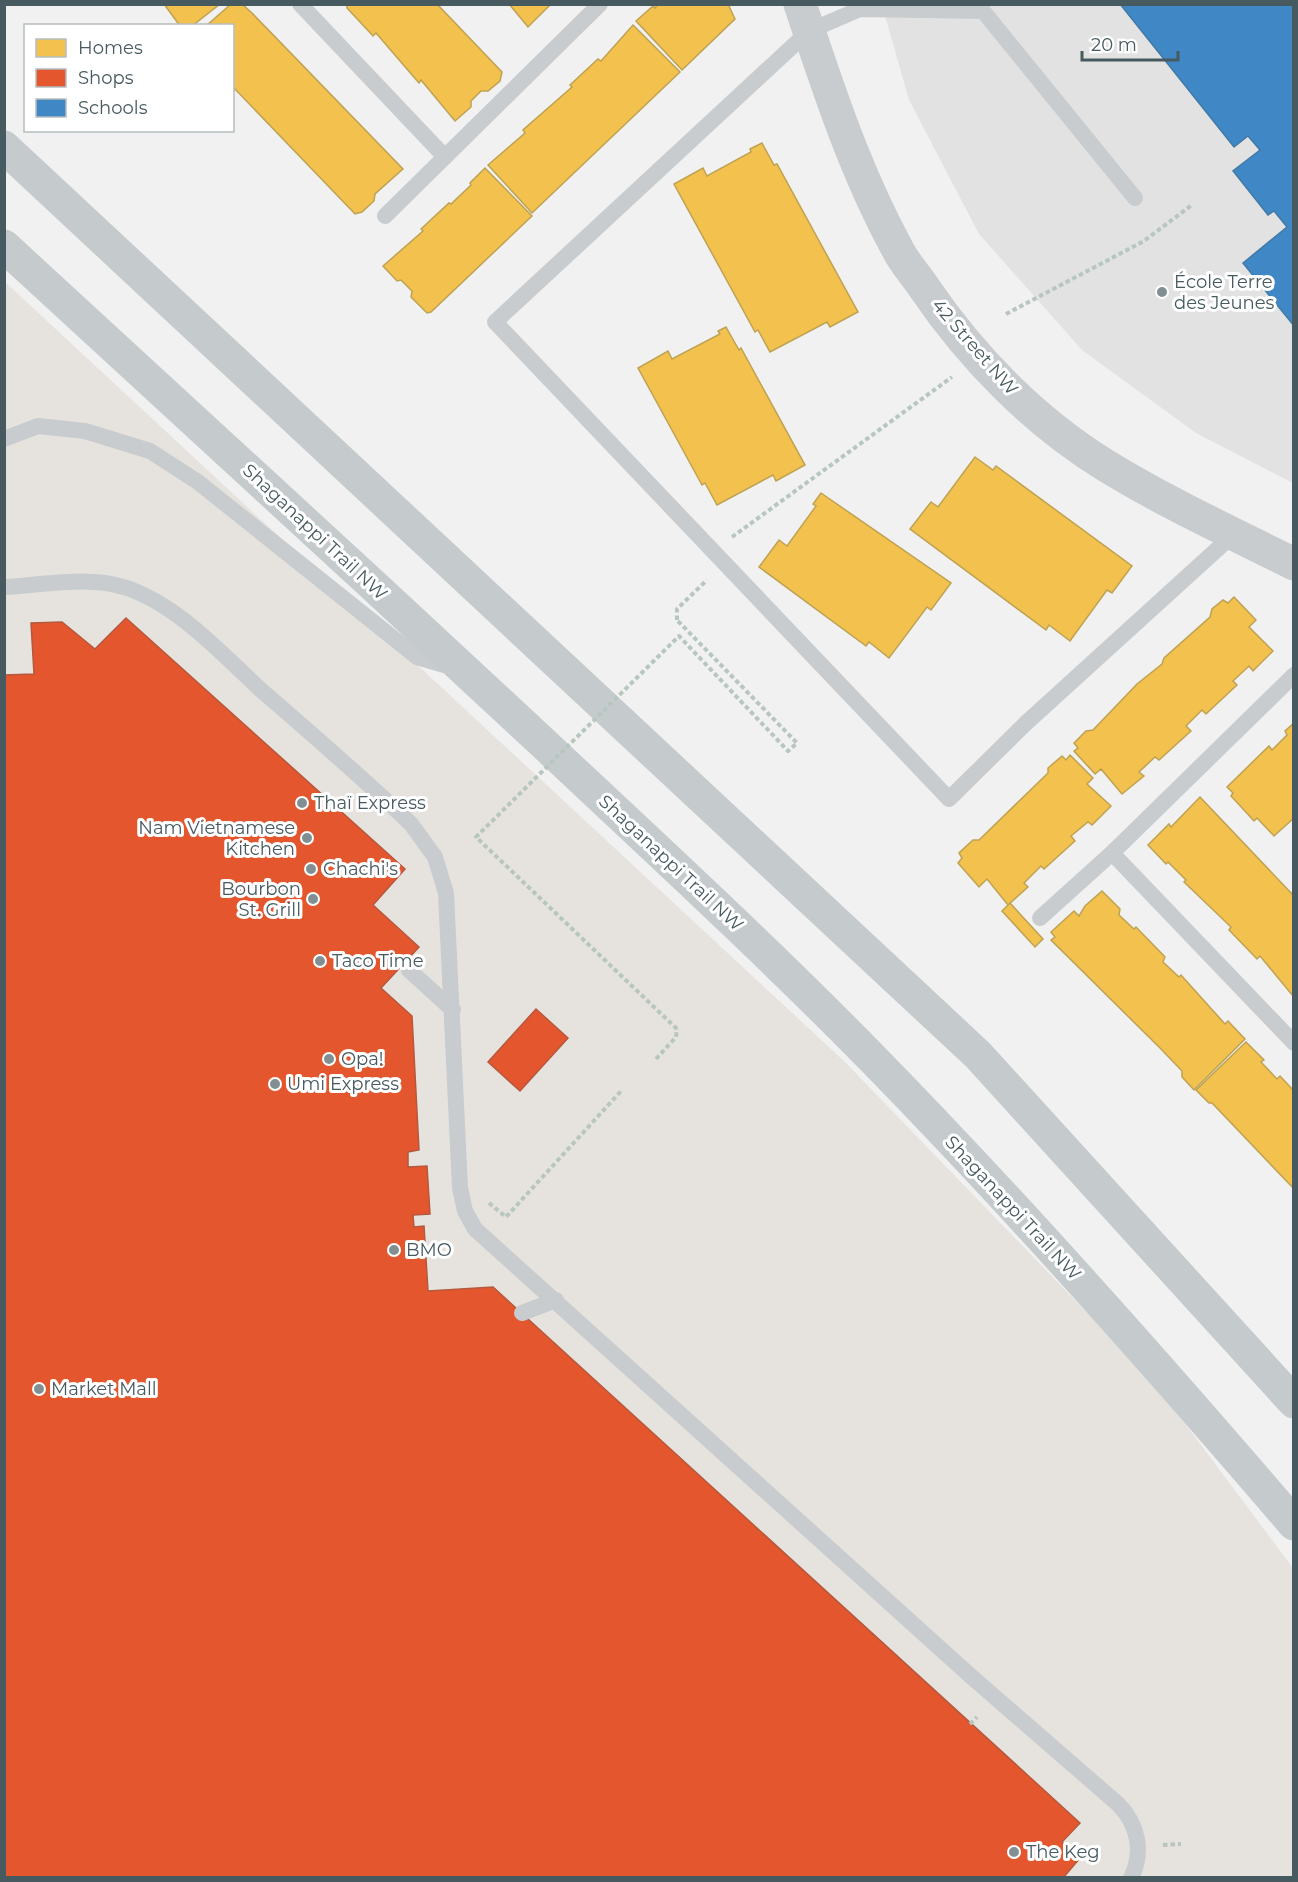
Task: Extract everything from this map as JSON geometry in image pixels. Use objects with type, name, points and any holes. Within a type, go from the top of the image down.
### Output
[{"type":"main road","points":[[4,147],[978,1055],[1293,1402]]},
{"type":"main road","name":"Shaganappi Trail NW","points":[[4,246],[683,874],[884,1070],[1158,1365],[1293,1524]]},
{"type":"street","name":"42 Street NW","points":[[805,18],[853,156],[898,251],[941,313],[979,357],[1029,407],[1104,464],[1293,564]]},
{"type":"lane","points":[[300,4],[445,157]]},
{"type":"lane","points":[[385,216],[600,4]]},
{"type":"lane","points":[[1135,198],[983,11],[860,9],[805,18],[495,322],[949,799],[1025,724],[1234,534]]},
{"type":"lane","points":[[4,439],[38,426],[84,431],[150,451],[198,482],[417,657],[466,671]]},
{"type":"lane","points":[[4,587],[77,583],[110,584],[127,588],[154,601],[216,649],[406,818],[429,848],[443,880],[453,1010],[460,1188],[465,1210],[483,1237],[556,1300],[974,1680],[1118,1804],[1133,1824],[1139,1846],[1131,1878]]},
{"type":"lane","points":[[1040,918],[1112,853],[1293,675]]},
{"type":"lane","points":[[1112,853],[1293,1043]]},
{"type":"lane","points":[[409,970],[453,1010]]},
{"type":"lane","points":[[522,1313],[556,1300]]},
{"type":"path","points":[[1006,314],[1144,241],[1192,205]]},
{"type":"path","points":[[656,1059],[676,1037],[677,1029],[476,837],[680,636],[788,751],[797,743],[677,620],[677,609],[725,564],[730,538],[979,357]]},
{"type":"path","points":[[487,1204],[490,1203],[506,1217],[622,1090]]},
{"type":"path","points":[[970,1724],[977,1716]]},
{"type":"path","points":[[1162,1845],[1181,1844]]},
{"type":"shaded area","name":"École Terre des Jeunes","points":[[882,5],[1293,5],[1293,483],[1196,433],[1082,350],[979,234],[909,100]]},
{"type":"shaded area","points":[[4,281],[845,1062],[1154,1382],[1293,1568],[1293,1877],[5,1877]]},
{"type":"building: Homes","points":[[164,4],[220,4],[195,24],[179,24]]},
{"type":"building: Homes","points":[[231,4],[242,4],[403,169],[375,194],[374,201],[362,212],[355,214],[234,88],[234,24],[208,24]]},
{"type":"building: Homes","points":[[347,4],[437,4],[502,72],[500,81],[488,91],[481,91],[471,101],[471,107],[455,121],[421,80],[419,83],[376,33],[373,36],[347,8]]},
{"type":"building: Homes","points":[[509,4],[551,4],[528,27]]},
{"type":"building: Homes","points":[[658,4],[728,4],[735,19],[682,70],[636,21]]},
{"type":"building: Homes","points":[[633,25],[680,72],[532,213],[488,165],[525,133],[523,130],[572,87],[570,85],[598,59],[601,61]]},
{"type":"building: Homes","points":[[762,143],[774,165],[777,164],[858,312],[830,327],[827,322],[770,352],[758,330],[755,332],[674,184],[703,168],[707,176],[751,152],[750,149]]},
{"type":"building: Homes","points":[[485,168],[532,216],[431,312],[427,313],[411,297],[412,291],[401,280],[397,281],[383,266],[471,185],[470,183]]},
{"type":"building: Homes","points":[[726,327],[739,350],[741,348],[805,465],[776,481],[773,475],[717,505],[705,483],[702,485],[638,368],[668,351],[672,359],[720,334],[718,331]]},
{"type":"building: Homes","points":[[975,457],[993,470],[996,466],[1132,566],[1112,593],[1107,590],[1070,641],[1049,625],[1046,630],[910,529],[931,502],[938,507]]},
{"type":"building: Homes","points":[[821,493],[951,583],[931,610],[927,607],[889,658],[869,642],[866,646],[759,567],[779,540],[787,546],[816,506],[813,504]]},
{"type":"building: Homes","points":[[1234,597],[1256,620],[1249,627],[1273,651],[1253,671],[1249,666],[1233,681],[1237,685],[1206,714],[1202,710],[1186,726],[1191,731],[1159,760],[1155,757],[1139,772],[1144,776],[1122,794],[1101,769],[1095,774],[1074,751],[1078,748],[1074,743],[1086,731],[1093,730],[1137,684],[1162,664],[1164,658],[1210,617],[1212,609],[1223,600],[1228,603]]},
{"type":"building: Homes","points":[[1294,723],[1294,818],[1274,836],[1257,818],[1254,821],[1231,796],[1233,793],[1227,787],[1269,746],[1272,750],[1287,735],[1285,731]]},
{"type":"building: Homes","points":[[1070,755],[1093,778],[1087,784],[1111,806],[1092,825],[1088,822],[1071,836],[1075,841],[1044,869],[1041,866],[1024,883],[1028,887],[1008,905],[987,879],[979,887],[958,863],[962,858],[959,853],[973,840],[979,840],[1048,773],[1048,768],[1062,756],[1066,760]]},
{"type":"building: Homes","points":[[1200,797],[1294,896],[1293,996],[1260,956],[1257,959],[1229,930],[1231,927],[1184,882],[1186,880],[1168,862],[1166,864],[1148,845],[1169,824],[1171,827]]},
{"type":"building: Homes","points":[[1102,891],[1120,909],[1119,915],[1134,929],[1136,927],[1165,957],[1163,962],[1179,977],[1181,975],[1225,1024],[1228,1021],[1245,1039],[1194,1090],[1182,1077],[1182,1071],[1051,940],[1055,937],[1051,932],[1074,911],[1079,916],[1085,906]]},
{"type":"building: Homes","points":[[1010,903],[1043,939],[1035,947],[1002,911]]},
{"type":"building: Homes","points":[[1246,1042],[1264,1060],[1261,1062],[1277,1079],[1280,1076],[1294,1091],[1294,1189],[1212,1103],[1209,1103],[1196,1090]]},
{"type":"building: Shops","points":[[126,618],[405,869],[373,905],[419,947],[381,988],[412,1016],[419,1150],[408,1152],[408,1167],[427,1166],[430,1214],[413,1215],[414,1227],[424,1226],[428,1291],[493,1287],[1080,1823],[1062,1842],[1080,1858],[1063,1878],[4,1878],[4,675],[34,674],[31,623],[62,622],[95,649]]},
{"type":"building: Shops","points":[[536,1009],[568,1038],[520,1091],[488,1062]]},
{"type":"building: Schools","points":[[1120,4],[1294,4],[1294,326],[1243,263],[1287,227],[1274,211],[1268,215],[1233,171],[1260,150],[1248,136],[1234,147]]},
{"type":"place","name":"École Terre des Jeunes","points":[[1162,292]]},
{"type":"place","name":"Thaï Express","points":[[302,803]]},
{"type":"place","name":"Nam Vietnamese Kitchen","points":[[307,838]]},
{"type":"place","name":"Chachi's","points":[[311,869]]},
{"type":"place","name":"Bourbon St. Grill","points":[[313,899]]},
{"type":"place","name":"Taco Time","points":[[320,961]]},
{"type":"place","name":"Opa!","points":[[329,1059]]},
{"type":"place","name":"Umi Express","points":[[275,1084]]},
{"type":"place","name":"BMO","points":[[394,1250]]},
{"type":"place","name":"Market Mall","points":[[39,1389]]},
{"type":"place","name":"The Keg","points":[[1014,1852]]}]
